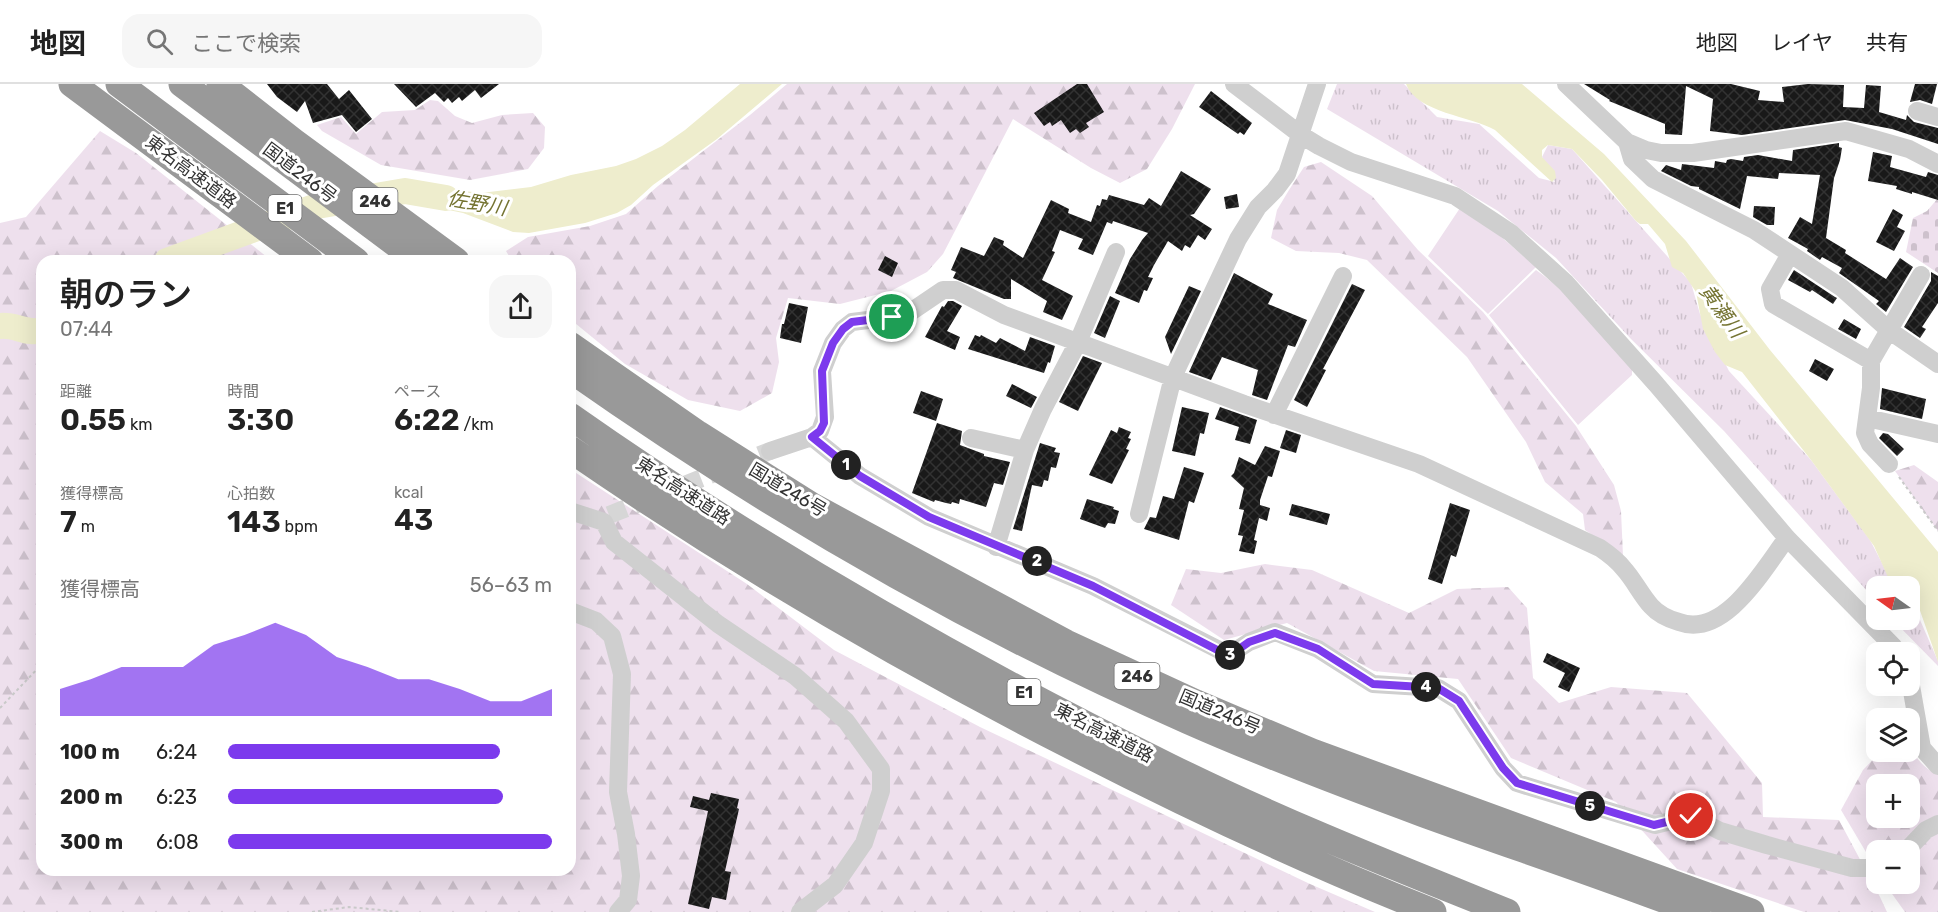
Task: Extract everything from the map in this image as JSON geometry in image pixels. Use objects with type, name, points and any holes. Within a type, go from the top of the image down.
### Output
[{"type":"highway","name":"東名高速道路","points":[[72,84],[302,255]]},
{"type":"highway","name":"東名高速道路","points":[[119,84],[348,255]]},
{"type":"highway","name":"国道246号","points":[[182,84],[447,255]]},
{"type":"highway","name":"国道246号","points":[[220,84],[282,147],[412,255]]},
{"type":"highway","name":"国道246号","points":[[576,349],[698,434],[812,506],[1066,644],[1312,752],[1751,912]]},
{"type":"highway","name":"国道246号","points":[[576,373],[681,446],[802,522],[933,595],[1057,660],[1188,721],[1301,768],[1697,912]]},
{"type":"highway","name":"東名高速道路","points":[[576,420],[783,556],[913,632],[1019,689],[1169,767],[1276,816],[1507,912]]},
{"type":"highway","name":"東名高速道路","points":[[576,453],[648,502],[800,596],[1000,710],[1224,822],[1316,864],[1433,912]]},
{"type":"street","points":[[1234,84],[1301,135],[1351,162],[1455,196],[1511,233],[1566,283],[1656,384],[1787,538],[1889,642]]},
{"type":"street","points":[[1139,514],[1173,377],[1238,239],[1258,207],[1287,174],[1317,84]]},
{"type":"street","points":[[1566,84],[1627,142],[1646,150],[1661,153],[1693,153],[1846,131],[1909,148],[1938,164]]},
{"type":"street","points":[[1917,111],[1938,117]]},
{"type":"street","points":[[1627,142],[1632,159],[1653,179],[1754,230],[1791,254],[1842,288],[1890,331],[1938,364]]},
{"type":"street","points":[[996,547],[1026,450],[1043,409],[1078,342],[1116,252]]},
{"type":"street","points":[[1791,254],[1770,289],[1773,304],[1871,361]]},
{"type":"street","points":[[1889,464],[1870,444],[1865,433],[1871,388],[1871,361],[1921,275]]},
{"type":"street","points":[[1274,415],[1343,276]]},
{"type":"street","points":[[770,451],[812,437],[820,431],[824,423],[822,371],[833,343],[843,329],[852,322],[892,317],[912,311],[943,290],[956,290],[1004,315],[1274,415],[1419,464],[1600,548],[1615,558],[1651,606],[1665,618],[1686,625],[1705,623],[1722,616],[1738,602],[1787,538]]},
{"type":"street","points":[[1867,418],[1938,434]]},
{"type":"street","points":[[812,437],[860,476],[919,511],[996,547],[1031,559],[1093,586],[1229,656],[1249,642],[1275,633],[1318,649],[1373,684],[1438,688],[1459,701],[1503,768],[1517,783],[1654,825],[1691,816],[1720,831],[1767,845],[1852,868],[1866,868]]},
{"type":"street","points":[[971,438],[1026,450]]},
{"type":"street","points":[[576,512],[606,519],[614,542],[718,624],[795,676],[846,721],[881,769],[881,791],[864,843],[835,885],[800,912]]},
{"type":"street","points":[[576,613],[596,621],[612,636],[622,674],[618,792],[631,876],[628,900],[618,912]]},
{"type":"street","points":[[1913,696],[1922,748],[1938,766]]},
{"type":"street","points":[[1916,840],[1926,830],[1938,824]]},
{"type":"path","points":[[1889,464],[1938,531]]},
{"type":"path","points":[[0,708],[36,670]]},
{"type":"path","points":[[312,912],[349,907],[401,912]]},
{"type":"green space","points":[[787,84],[1195,84],[1172,129],[1147,169],[1120,183],[1091,168],[1013,119],[943,254],[927,272],[891,291],[840,304],[788,298],[776,338],[779,362],[772,393],[740,411],[688,400],[625,364],[576,324],[576,255],[508,255],[506,251],[528,237],[590,226],[626,214],[658,186]]},
{"type":"green space","points":[[1337,84],[1404,84],[1437,117],[1479,124],[1539,178],[1555,182],[1542,157],[1548,145],[1572,149],[1691,283],[1700,314],[1729,371],[1811,460],[1870,540],[1889,576],[1866,576],[1866,590],[1724,431],[1631,339],[1556,258],[1498,211],[1327,109]]},
{"type":"green space","points":[[430,100],[438,101],[455,116],[472,123],[502,115],[533,113],[545,127],[544,148],[528,169],[470,180],[381,165],[322,131],[317,125],[341,117],[356,134],[382,112],[415,110]]},
{"type":"green space","points":[[100,131],[136,153],[264,255],[36,255],[36,876],[576,876],[576,473],[747,584],[834,650],[980,727],[1310,884],[1375,912],[0,912],[0,223],[26,217]]},
{"type":"green space","points":[[1321,162],[1372,196],[1418,250],[1483,312],[1576,426],[1614,485],[1621,511],[1623,556],[1585,530],[1583,514],[1545,482],[1526,442],[1467,357],[1367,260],[1339,253],[1296,251],[1271,238],[1277,210],[1304,167]]},
{"type":"green space","points":[[1938,198],[1938,273],[1906,252],[1913,218],[1927,211]]},
{"type":"green space","points":[[1460,208],[1491,228],[1536,267],[1488,314],[1428,256]]},
{"type":"green space","points":[[1536,270],[1575,304],[1632,369],[1632,375],[1578,425],[1489,315]]},
{"type":"green space","points":[[1914,465],[1938,482],[1938,531],[1895,471]]},
{"type":"green space","points":[[1265,564],[1312,570],[1409,613],[1457,589],[1508,587],[1527,608],[1533,678],[1559,703],[1611,687],[1687,693],[1762,783],[1763,817],[1839,820],[1866,871],[1866,894],[1878,894],[1887,912],[1804,912],[1677,869],[1616,802],[1511,758],[1458,679],[1374,671],[1287,623],[1224,640],[1171,605],[1186,569],[1221,573]]},
{"type":"green space","points":[[1920,620],[1938,661],[1938,666],[1920,648],[1920,642],[1915,642],[1903,630],[1920,630]]},
{"type":"green space","points":[[1871,762],[1920,762],[1938,775],[1938,912],[1905,912],[1892,894],[1920,894],[1920,840],[1866,840],[1866,852],[1841,810],[1863,770]]},
{"type":"water","points":[[740,84],[782,84],[717,139],[653,185],[631,205],[617,213],[585,223],[529,233],[513,232],[463,213],[439,208],[433,203],[413,198],[414,185],[481,193],[531,187],[571,175],[616,166],[662,146]]},
{"type":"water","name":"黄瀬川","points":[[1406,84],[1522,84],[1604,154],[1686,241],[1770,350],[1938,552],[1938,662],[1920,611],[1920,576],[1888,576],[1874,546],[1811,460],[1742,372],[1725,365],[1715,352],[1703,329],[1696,292],[1683,273],[1672,267],[1665,244],[1648,224],[1640,224],[1636,221],[1602,180],[1572,149],[1548,145],[1542,150],[1542,157],[1555,171],[1556,178],[1552,182],[1495,130],[1433,108],[1412,94]]},
{"type":"building","points":[[267,84],[327,84],[339,99],[349,90],[372,119],[356,132],[342,115],[313,123],[305,101],[297,112],[277,97]]},
{"type":"building","points":[[394,84],[499,84],[481,98],[475,90],[462,101],[459,97],[452,103],[448,98],[444,102],[435,93],[416,107]]},
{"type":"building","points":[[1077,84],[1087,84],[1104,112],[1086,123],[1089,127],[1080,133],[1076,129],[1070,133],[1061,120],[1052,126],[1050,122],[1044,126],[1034,113]]},
{"type":"building","points":[[1584,84],[1731,84],[1760,91],[1758,100],[1784,102],[1782,87],[1808,84],[1844,85],[1843,107],[1864,108],[1866,85],[1881,86],[1879,112],[1906,120],[1907,115],[1914,122],[1938,128],[1938,144],[1892,129],[1845,120],[1742,135],[1710,131],[1713,99],[1686,86],[1682,135],[1665,134],[1665,124],[1609,101]]},
{"type":"building","points":[[1915,84],[1937,84],[1932,104],[1920,100],[1910,102]]},
{"type":"building","points":[[1211,91],[1252,123],[1244,135],[1240,132],[1238,134],[1199,107]]},
{"type":"building","points":[[1839,143],[1839,147],[1842,148],[1834,178],[1826,238],[1886,279],[1900,258],[1913,267],[1886,312],[1876,304],[1879,301],[1839,273],[1842,268],[1822,257],[1820,260],[1807,251],[1808,249],[1788,238],[1800,217],[1812,224],[1820,175],[1779,173],[1778,179],[1747,176],[1740,209],[1699,187],[1691,186],[1661,171],[1666,165],[1681,170],[1682,164],[1714,168],[1715,161],[1726,163],[1731,159],[1743,161],[1744,157],[1758,155],[1792,161],[1793,150]]},
{"type":"building","points":[[1873,152],[1892,156],[1890,167],[1926,177],[1928,172],[1938,175],[1938,200],[1896,189],[1897,186],[1868,181]]},
{"type":"building","points":[[1181,171],[1211,189],[1194,214],[1190,215],[1212,229],[1205,240],[1198,235],[1190,248],[1185,245],[1182,251],[1168,241],[1148,277],[1153,278],[1147,291],[1144,290],[1139,303],[1115,293],[1130,259],[1148,233],[1113,221],[1112,224],[1107,222],[1093,255],[1078,249],[1083,239],[1060,230],[1052,251],[1055,252],[1042,280],[1073,296],[1062,320],[1043,312],[1047,301],[1011,279],[1011,299],[1004,299],[953,278],[956,272],[951,270],[961,247],[984,256],[994,237],[1004,241],[1003,245],[1023,258],[1051,200],[1069,209],[1068,213],[1091,222],[1097,205],[1100,206],[1102,199],[1107,200],[1109,195],[1144,205],[1149,198],[1161,206]]},
{"type":"building","points":[[1237,194],[1239,207],[1226,209],[1224,197]]},
{"type":"building","points":[[1754,206],[1775,207],[1774,225],[1767,225],[1753,217]]},
{"type":"building","points":[[1893,209],[1903,215],[1897,227],[1905,231],[1894,251],[1876,242]]},
{"type":"building","points":[[885,256],[898,263],[892,277],[878,270]]},
{"type":"building","points":[[1794,270],[1837,298],[1833,304],[1812,290],[1810,292],[1788,280]]},
{"type":"building","points":[[1931,272],[1938,276],[1938,303],[1922,327],[1926,329],[1920,338],[1904,327],[1931,281]]},
{"type":"building","points":[[1234,273],[1273,294],[1268,304],[1307,320],[1295,347],[1288,345],[1267,400],[1252,395],[1258,370],[1222,357],[1211,380],[1189,372]]},
{"type":"building","points":[[1352,284],[1365,290],[1323,369],[1326,370],[1307,407],[1294,400]]},
{"type":"building","points":[[1189,286],[1201,291],[1171,354],[1165,337]]},
{"type":"building","points":[[1110,296],[1120,301],[1105,338],[1094,333]]},
{"type":"building","points":[[948,301],[962,306],[947,331],[960,337],[955,350],[925,337],[942,306],[944,307]]},
{"type":"building","points":[[789,303],[808,307],[801,343],[780,338]]},
{"type":"building","points":[[1844,319],[1861,329],[1856,339],[1838,329]]},
{"type":"building","points":[[975,335],[980,337],[981,335],[996,343],[1000,338],[1025,351],[1030,337],[1055,346],[1044,373],[968,349]]},
{"type":"building","points":[[1083,356],[1102,363],[1078,411],[1059,402]]},
{"type":"building","points":[[1815,359],[1834,369],[1827,381],[1809,371]]},
{"type":"building","points":[[1012,384],[1037,397],[1031,408],[1006,396]]},
{"type":"building","points":[[1882,388],[1926,399],[1922,419],[1880,409]]},
{"type":"building","points":[[921,391],[943,399],[936,421],[913,413]]},
{"type":"building","points":[[1182,407],[1209,413],[1204,434],[1200,433],[1195,456],[1172,451]]},
{"type":"building","points":[[1220,407],[1257,420],[1250,444],[1235,440],[1239,427],[1215,419]]},
{"type":"building","points":[[937,423],[962,431],[960,445],[984,454],[984,456],[1010,462],[1003,485],[994,483],[986,507],[960,499],[959,504],[935,500],[934,502],[912,493]]},
{"type":"building","points":[[1119,427],[1131,432],[1128,438],[1131,439],[1126,449],[1129,450],[1112,484],[1089,475],[1111,430],[1117,433]]},
{"type":"building","points":[[1286,430],[1301,435],[1296,453],[1280,448]]},
{"type":"building","points":[[1883,433],[1888,434],[1904,449],[1897,456],[1879,438]]},
{"type":"building","points":[[1040,443],[1056,448],[1054,452],[1060,453],[1056,468],[1051,467],[1048,481],[1044,480],[1042,487],[1032,485],[1022,531],[1013,529]]},
{"type":"building","points":[[1265,446],[1280,451],[1272,477],[1268,476],[1260,500],[1260,505],[1270,508],[1267,521],[1259,518],[1254,540],[1257,541],[1254,554],[1239,551],[1243,536],[1238,535],[1244,510],[1239,509],[1244,488],[1231,476],[1239,457],[1255,465]]},
{"type":"building","points":[[1184,467],[1204,473],[1194,503],[1189,501],[1179,540],[1144,529],[1150,517],[1156,518],[1163,496],[1174,499]]},
{"type":"building","points":[[1087,499],[1114,507],[1113,509],[1119,511],[1115,524],[1108,523],[1105,528],[1080,519]]},
{"type":"building","points":[[1450,503],[1470,510],[1456,557],[1451,555],[1442,584],[1428,579]]},
{"type":"building","points":[[1292,504],[1330,514],[1327,525],[1289,515]]},
{"type":"building","points":[[1547,653],[1580,668],[1569,692],[1558,687],[1565,673],[1543,662]]},
{"type":"building","points":[[711,793],[739,799],[737,808],[739,809],[725,871],[731,872],[726,900],[712,897],[709,909],[688,904],[708,811],[690,807],[693,796],[709,800]]},
{"type":"waterway","name":"佐野川","points":[[183,255],[317,206],[405,191],[446,198]]},
{"type":"waterway","name":"佐野川","points":[[0,326],[36,331]]},
{"type":"tunnel","points":[[609,515],[770,451]]},
{"type":"route","points":[[892,317],[852,322],[843,329],[833,343],[822,371],[825,417],[820,431],[812,437],[860,476],[929,517],[1093,586],[1229,656],[1249,642],[1275,633],[1318,649],[1373,684],[1438,688],[1459,701],[1503,768],[1517,783],[1654,825],[1691,816]]}]
